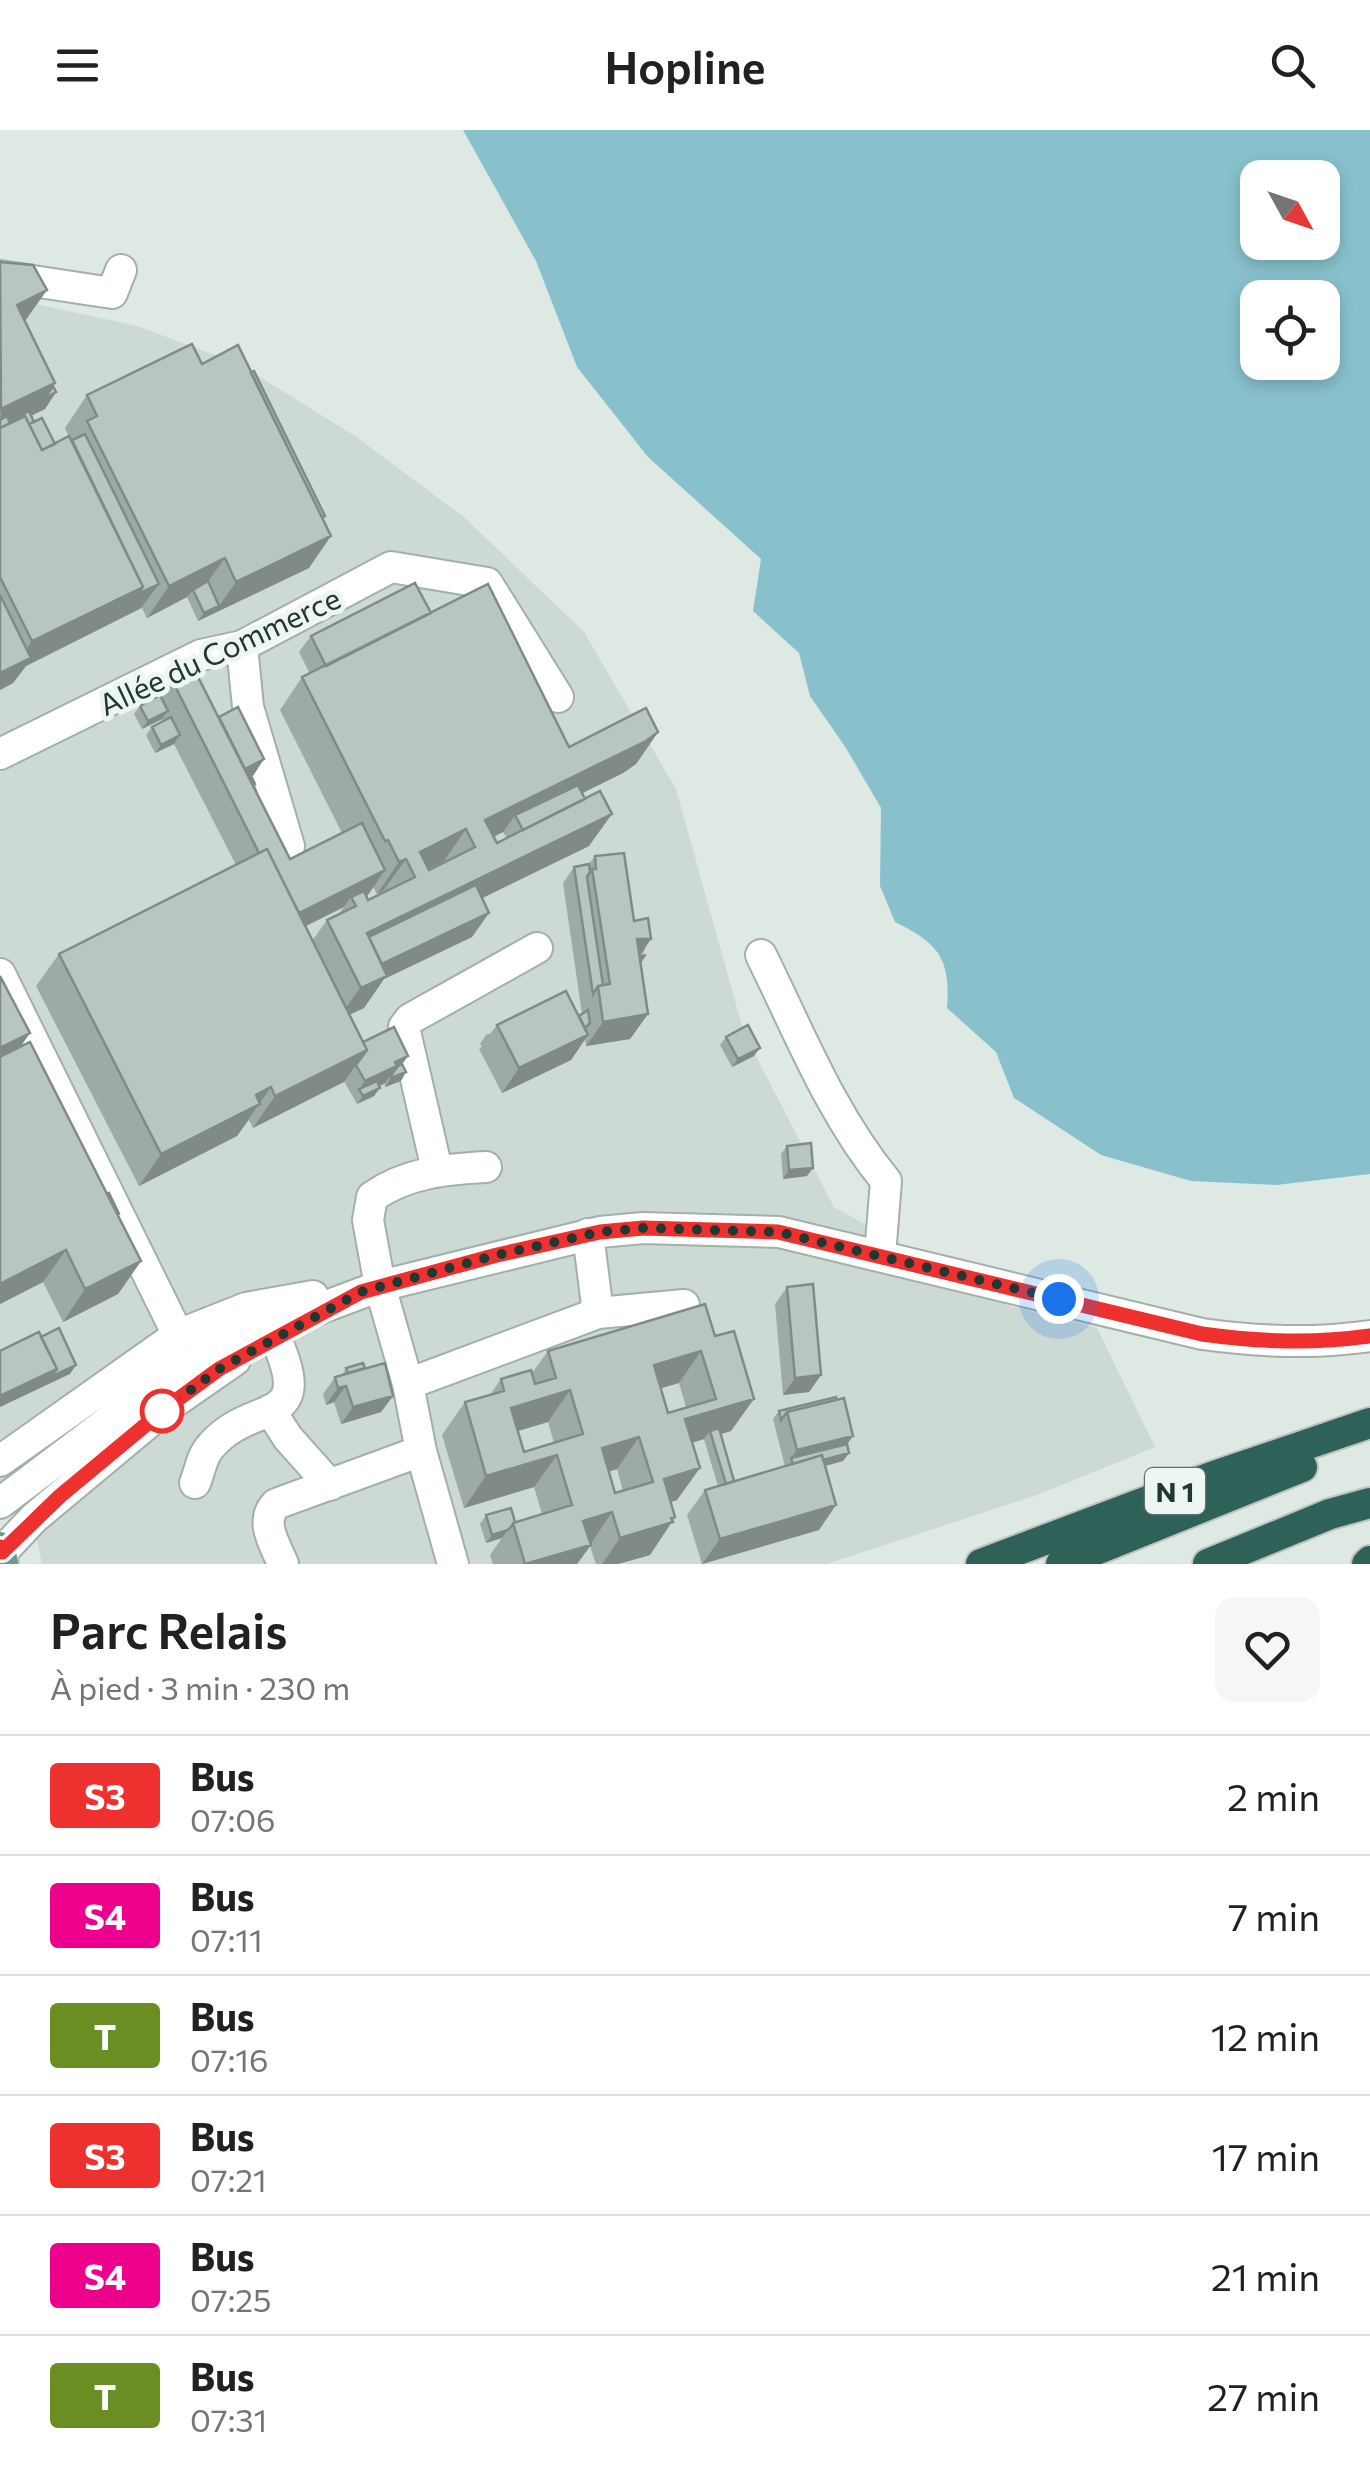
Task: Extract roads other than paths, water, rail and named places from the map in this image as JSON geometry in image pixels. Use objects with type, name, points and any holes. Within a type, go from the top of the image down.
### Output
[{"type":"highway","name":"N 1","points":[[981,1564],[1214,1476],[1370,1423]]},
{"type":"highway","points":[[1061,1564],[1265,1480],[1370,1442]]},
{"type":"highway","points":[[1208,1564],[1330,1514],[1370,1502]]},
{"type":"street","points":[[0,276],[112,293],[121,270]]},
{"type":"street","name":"Allée du Commerce","points":[[0,754],[200,655],[242,646],[391,567],[487,583],[558,698]]},
{"type":"street","points":[[242,646],[248,707],[289,846]]},
{"type":"street","points":[[437,1170],[404,1027],[537,948]]},
{"type":"street","points":[[761,955],[830,1098],[861,1150],[886,1180],[880,1255]]},
{"type":"street","points":[[0,974],[178,1335]]},
{"type":"street","points":[[453,1564],[421,1451],[408,1384],[370,1289],[368,1220],[372,1197],[388,1186],[437,1170],[486,1167]]},
{"type":"street","points":[[0,1502],[178,1368],[260,1331],[370,1289],[588,1234],[643,1228],[778,1232],[1202,1334],[1266,1343],[1331,1342],[1370,1336]]},
{"type":"street","points":[[588,1234],[598,1313]]},
{"type":"street","points":[[0,1462],[178,1335],[246,1308],[370,1289]]},
{"type":"street","points":[[2,1554],[34,1518],[219,1369],[370,1289]]},
{"type":"street","points":[[408,1384],[598,1313],[684,1305]]},
{"type":"street","points":[[196,1483],[208,1448],[231,1427],[282,1405],[289,1394],[290,1378],[276,1339]]},
{"type":"street","points":[[270,1410],[288,1438],[330,1485]]},
{"type":"street","points":[[283,1564],[266,1522],[268,1512],[276,1504],[421,1451]]},
{"type":"water","points":[[463,130],[1370,130],[1370,1174],[1276,1185],[1191,1181],[1101,1155],[1014,1098],[996,1052],[947,1008],[947,976],[939,954],[922,937],[895,922],[880,886],[881,808],[810,696],[799,653],[753,611],[761,559],[648,457],[577,367],[536,261]]}]
